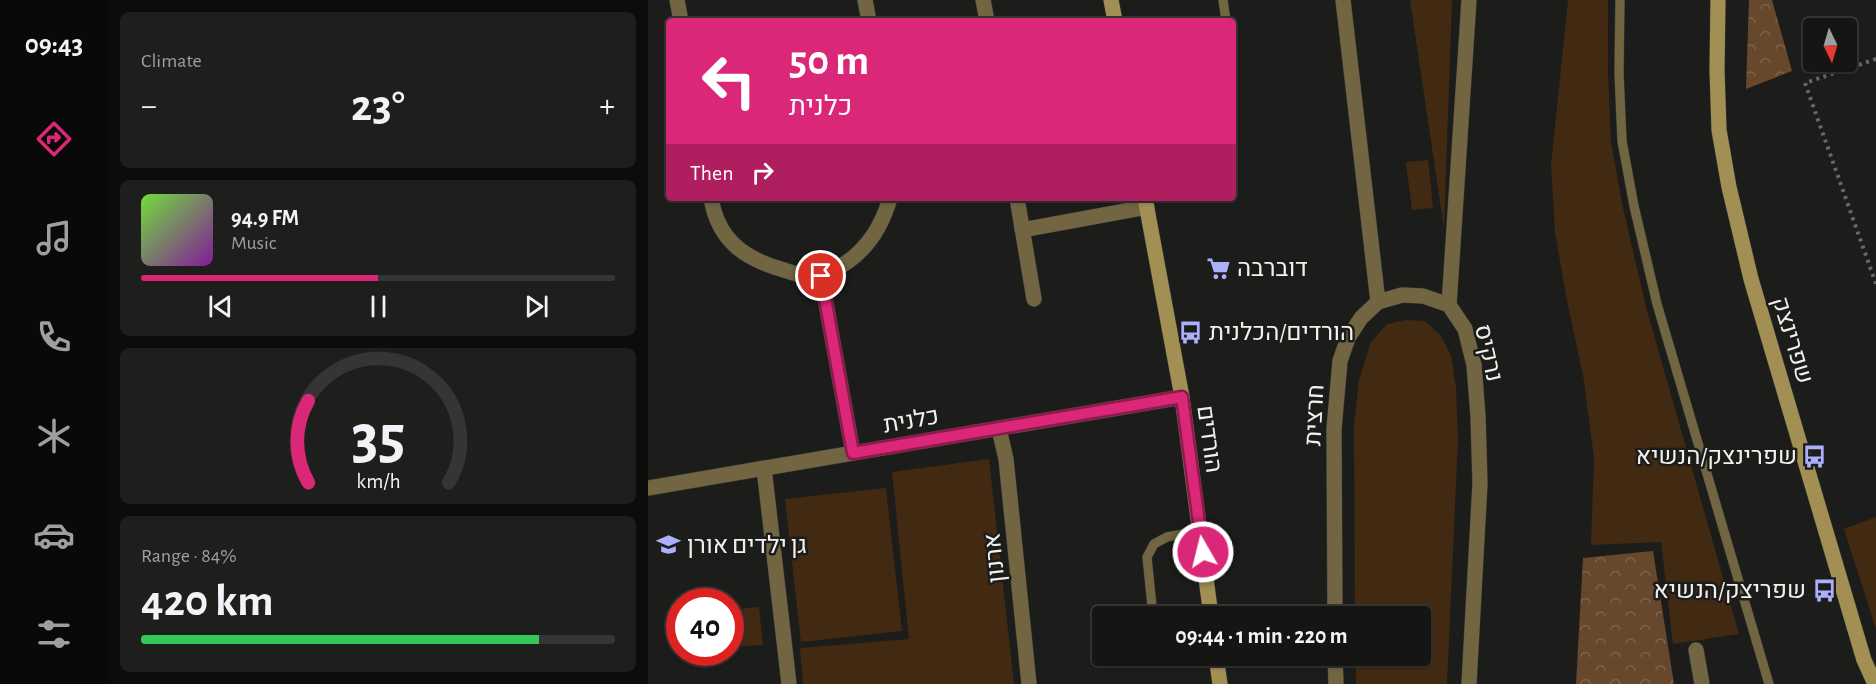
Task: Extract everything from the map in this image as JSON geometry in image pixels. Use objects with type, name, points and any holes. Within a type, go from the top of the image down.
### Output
[{"type":"street","points":[[677,0],[680,18]]},
{"type":"street","points":[[865,0],[868,18]]},
{"type":"street","points":[[983,0],[986,18]]},
{"type":"street","points":[[1111,0],[1114,18]]},
{"type":"street","points":[[1343,0],[1378,302],[1402,295],[1423,296],[1449,305]]},
{"type":"street","name":"נרקיס","points":[[1469,0],[1449,305],[1465,329],[1474,365],[1478,416],[1480,483],[1470,684]]},
{"type":"street","name":"שפרינצק","points":[[1718,0],[1716,40],[1719,130],[1729,187],[1754,291],[1864,660],[1875,684]]},
{"type":"street","points":[[712,201],[724,235],[740,251],[763,264],[797,274],[821,276],[858,255],[870,242],[883,219],[889,201]]},
{"type":"street","points":[[1017,201],[1034,299]]},
{"type":"street","points":[[1022,230],[1146,202]]},
{"type":"street","name":"הורדים","points":[[1146,202],[1182,397],[1210,606]]},
{"type":"street","points":[[821,276],[853,453]]},
{"type":"street","name":"חרצית","points":[[1335,606],[1334,429],[1340,361],[1348,338],[1361,318],[1378,302]]},
{"type":"street","name":"כלנית","points":[[648,488],[1182,397]]},
{"type":"street","name":"ארנון","points":[[999,429],[1006,459],[1029,684]]},
{"type":"street","points":[[764,468],[789,684]]},
{"type":"street","points":[[1696,650],[1702,684]]},
{"type":"street","points":[[1217,666],[1220,684]]},
{"type":"street","points":[[1335,666],[1336,684]]},
{"type":"lane","points":[[1223,0],[1226,18]]},
{"type":"lane","points":[[1620,0],[1619,73],[1622,141],[1634,206],[1657,304],[1769,684]]},
{"type":"lane","points":[[1152,606],[1147,557],[1154,544],[1167,537],[1200,531]]},
{"type":"path","points":[[1876,59],[1805,82],[1876,284]]},
{"type":"shaded area","points":[[1410,0],[1452,0],[1444,228]]},
{"type":"shaded area","points":[[1568,0],[1608,0],[1611,142],[1623,208],[1646,307],[1739,634],[1673,644],[1661,542],[1591,545],[1594,458],[1583,375],[1555,232],[1551,165]]},
{"type":"shaded area","points":[[1428,160],[1433,208],[1412,210],[1406,162]]},
{"type":"shaded area","points":[[1406,320],[1425,321],[1441,336],[1451,355],[1456,388],[1458,439],[1447,684],[1356,684],[1356,666],[1431,666],[1431,606],[1355,606],[1354,424],[1359,380],[1371,342],[1387,324]]},
{"type":"shaded area","points":[[989,459],[1014,684],[803,684],[800,648],[909,639],[892,472]]},
{"type":"shaded area","points":[[886,488],[902,631],[801,642],[785,499]]},
{"type":"shaded area","points":[[1876,517],[1876,629],[1844,529]]},
{"type":"shaded area","points":[[759,607],[763,645],[744,646],[744,609]]},
{"type":"green space","points":[[1749,0],[1772,0],[1792,71],[1746,89]]},
{"type":"green space","points":[[1653,551],[1674,684],[1576,684],[1583,558]]},
{"type":"place","name":"דוברבה","points":[[1219,268]]},
{"type":"place","name":"הורדים/הכלנית","points":[[1191,332]]},
{"type":"place","name":"שפרינצק/הנשיא","points":[[1815,456]]},
{"type":"place","name":"גן ילדים אורן","points":[[669,545]]},
{"type":"place","name":"שפריצק/הנשיא","points":[[1824,590]]},
{"type":"route","points":[[821,276],[853,453],[1182,397],[1203,552]]}]
